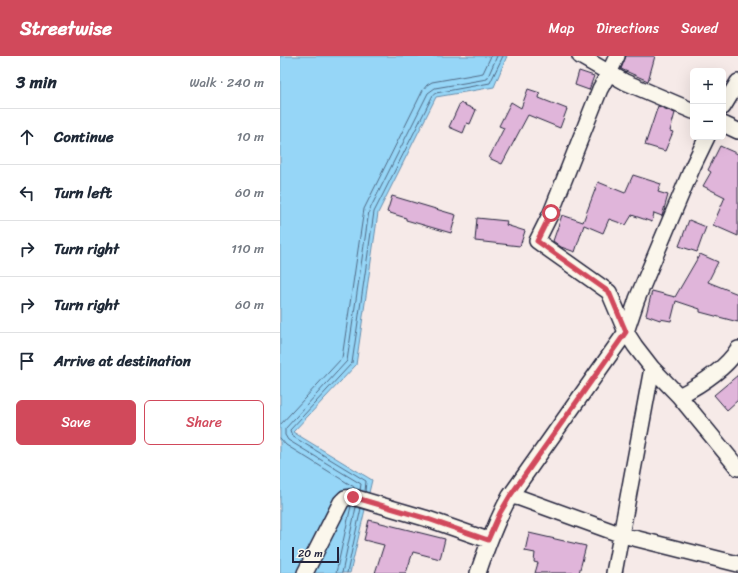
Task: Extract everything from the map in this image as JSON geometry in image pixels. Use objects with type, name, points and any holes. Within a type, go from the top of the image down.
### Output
[{"type":"street","points":[[580,56],[625,82],[690,110]]},
{"type":"street","points":[[617,56],[600,89],[551,213],[537,241],[609,292],[626,332],[635,346],[652,368],[679,396],[738,468]]},
{"type":"street","points":[[725,104],[738,82]]},
{"type":"street","points":[[726,125],[738,131]]},
{"type":"street","points":[[478,573],[488,540],[500,513],[510,496],[626,332],[637,300],[693,166],[706,140]]},
{"type":"street","points":[[679,396],[702,384],[719,370],[738,349]]},
{"type":"street","points":[[614,573],[652,368]]},
{"type":"street","points":[[510,496],[520,498],[622,535],[738,564]]},
{"type":"street","points":[[305,573],[341,502],[345,498],[353,497],[361,499],[428,519],[488,540]]},
{"type":"water","points":[[280,56],[507,56],[494,87],[436,97],[378,213],[356,365],[293,432],[372,480],[350,573],[280,573]]},
{"type":"building","points":[[626,56],[655,56],[648,81],[621,69]]},
{"type":"building","points":[[579,71],[594,76],[589,90],[575,85]]},
{"type":"building","points":[[528,89],[540,93],[539,98],[567,109],[560,128],[528,115],[502,164],[489,158],[504,128],[499,126],[511,102],[521,108]]},
{"type":"building","points":[[460,103],[476,110],[470,124],[467,123],[463,133],[449,127]]},
{"type":"building","points":[[658,106],[675,113],[670,131],[673,132],[665,151],[645,145]]},
{"type":"building","points":[[720,146],[738,154],[738,236],[713,225],[725,197],[703,186],[711,172],[708,170]]},
{"type":"building","points":[[633,175],[661,184],[658,192],[668,195],[662,216],[654,213],[652,222],[632,215],[626,225],[609,219],[603,233],[584,225],[575,252],[561,247],[553,241],[562,215],[583,222],[598,182],[625,193]]},
{"type":"building","points":[[392,196],[456,215],[451,233],[406,220],[406,218],[387,212]]},
{"type":"building","points":[[477,218],[507,221],[506,225],[525,231],[520,246],[475,241]]},
{"type":"building","points":[[689,220],[706,227],[697,252],[679,246]]},
{"type":"building","points":[[700,254],[718,262],[708,282],[738,294],[738,322],[700,312],[700,309],[676,301],[671,321],[660,320],[646,315],[652,291],[675,297]]},
{"type":"building","points":[[738,375],[738,400],[727,410],[714,395]]},
{"type":"building","points":[[369,520],[445,539],[440,559],[413,552],[406,573],[375,573],[384,545],[364,540]]},
{"type":"building","points":[[529,533],[586,546],[579,573],[535,573],[538,563],[534,562],[535,553],[525,551]]},
{"type":"route","points":[[353,497],[428,519],[488,540],[500,513],[510,496],[626,332],[609,292],[537,241],[551,213]]}]
